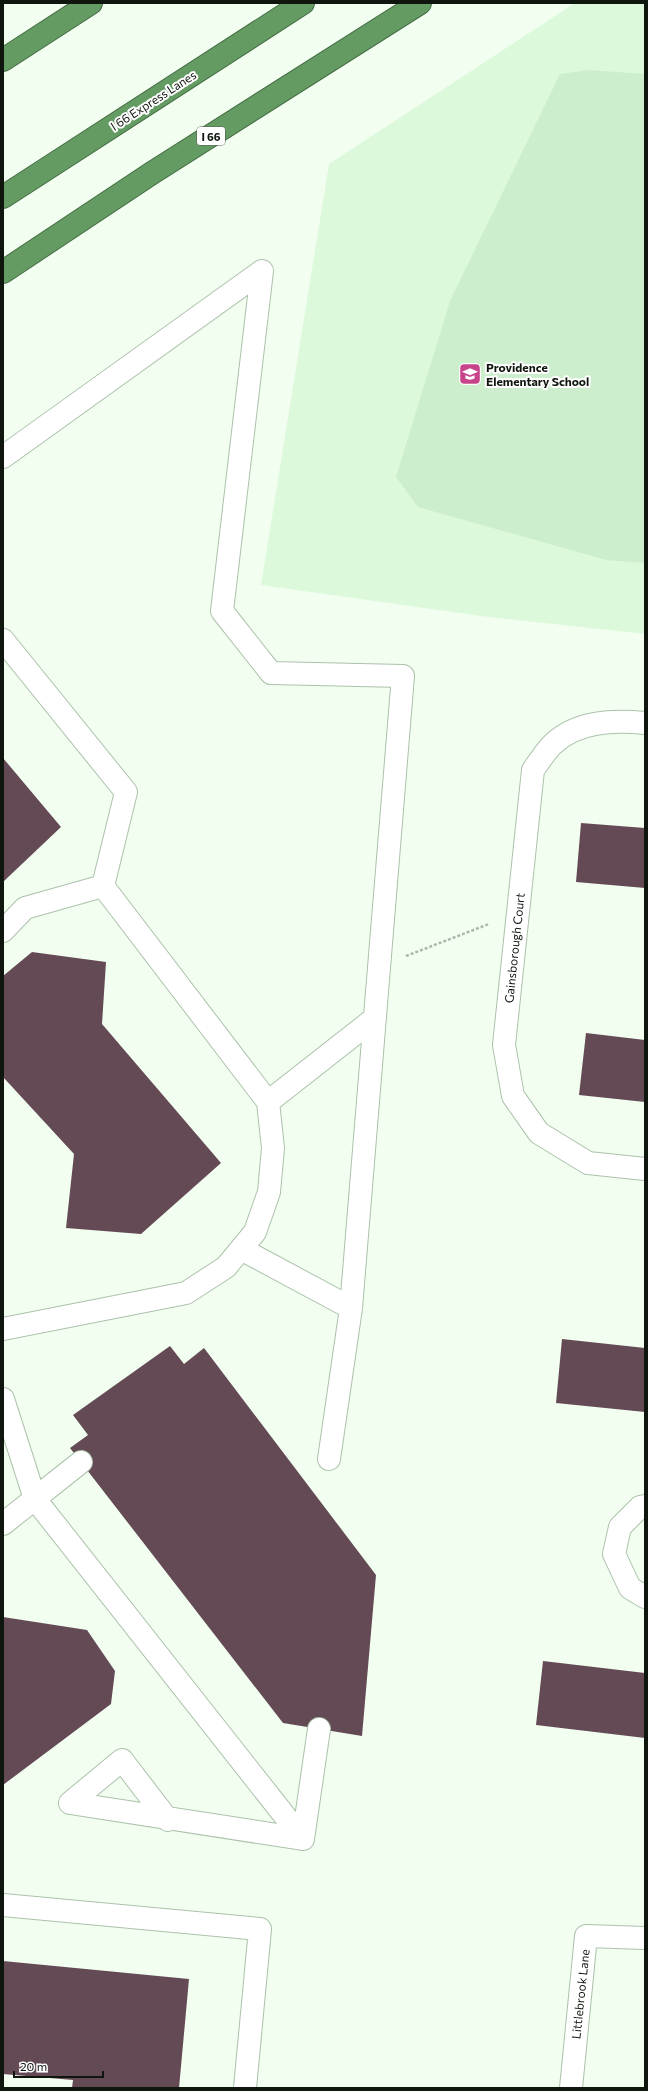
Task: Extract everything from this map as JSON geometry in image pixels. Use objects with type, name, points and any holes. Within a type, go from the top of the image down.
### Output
[{"type":"highway","points":[[3,60],[91,3]]},
{"type":"highway","name":"I 66 Express Lanes","points":[[3,197],[303,3]]},
{"type":"highway","name":"I 66","points":[[3,272],[152,173],[420,3]]},
{"type":"street","points":[[3,457],[262,271],[222,611],[271,673],[403,676],[351,1308],[329,1458]]},
{"type":"street","points":[[3,640],[126,792],[103,886]]},
{"type":"street","name":"Gainsborough Court","points":[[645,723],[619,720],[579,727],[552,745],[533,770],[504,1045],[514,1096],[539,1133],[588,1163],[645,1169]]},
{"type":"street","points":[[3,931],[25,908],[103,886]]},
{"type":"street","points":[[3,1330],[186,1293],[226,1267],[255,1232],[269,1192],[273,1148],[268,1102],[103,886]]},
{"type":"street","points":[[268,1102],[375,1018]]},
{"type":"street","points":[[241,1249],[351,1308]]},
{"type":"street","points":[[3,1399],[35,1498],[303,1839]]},
{"type":"street","points":[[3,1524],[81,1462]]},
{"type":"street","points":[[645,1506],[640,1507],[620,1528],[614,1554],[630,1588],[645,1598]]},
{"type":"street","points":[[303,1839],[319,1729]]},
{"type":"street","points":[[168,1820],[303,1839]]},
{"type":"street","points":[[3,1905],[260,1929],[245,2088]]},
{"type":"street","name":"Littlebrook Lane","points":[[571,2088],[586,1936],[645,1938]]},
{"type":"path","points":[[379,966],[518,913]]},
{"type":"shaded area","name":"Providence Elementary School","points":[[575,3],[645,3],[645,634],[481,616],[261,585],[329,164]]},
{"type":"shaded area","points":[[589,70],[645,74],[645,563],[606,560],[418,507],[396,477],[450,301],[560,74]]},
{"type":"building","points":[[3,758],[61,827],[3,882]]},
{"type":"building","points":[[581,823],[645,828],[645,888],[576,882]]},
{"type":"building","points":[[32,952],[106,962],[102,1024],[221,1163],[141,1234],[66,1228],[74,1154],[3,1077],[3,976]]},
{"type":"building","points":[[586,1033],[645,1040],[645,1102],[579,1095]]},
{"type":"building","points":[[562,1339],[645,1348],[645,1412],[556,1403]]},
{"type":"building","points":[[170,1346],[184,1364],[204,1348],[376,1575],[362,1736],[283,1723],[70,1448],[88,1435],[73,1415]]},
{"type":"building","points":[[3,1617],[87,1630],[115,1671],[111,1704],[3,1785]]},
{"type":"building","points":[[543,1661],[645,1673],[645,1738],[536,1725]]},
{"type":"building","points":[[3,1961],[189,1979],[179,2088],[72,2088],[73,2080],[3,2074]]},
{"type":"place","name":"Providence Elementary School","points":[[470,374]]}]
